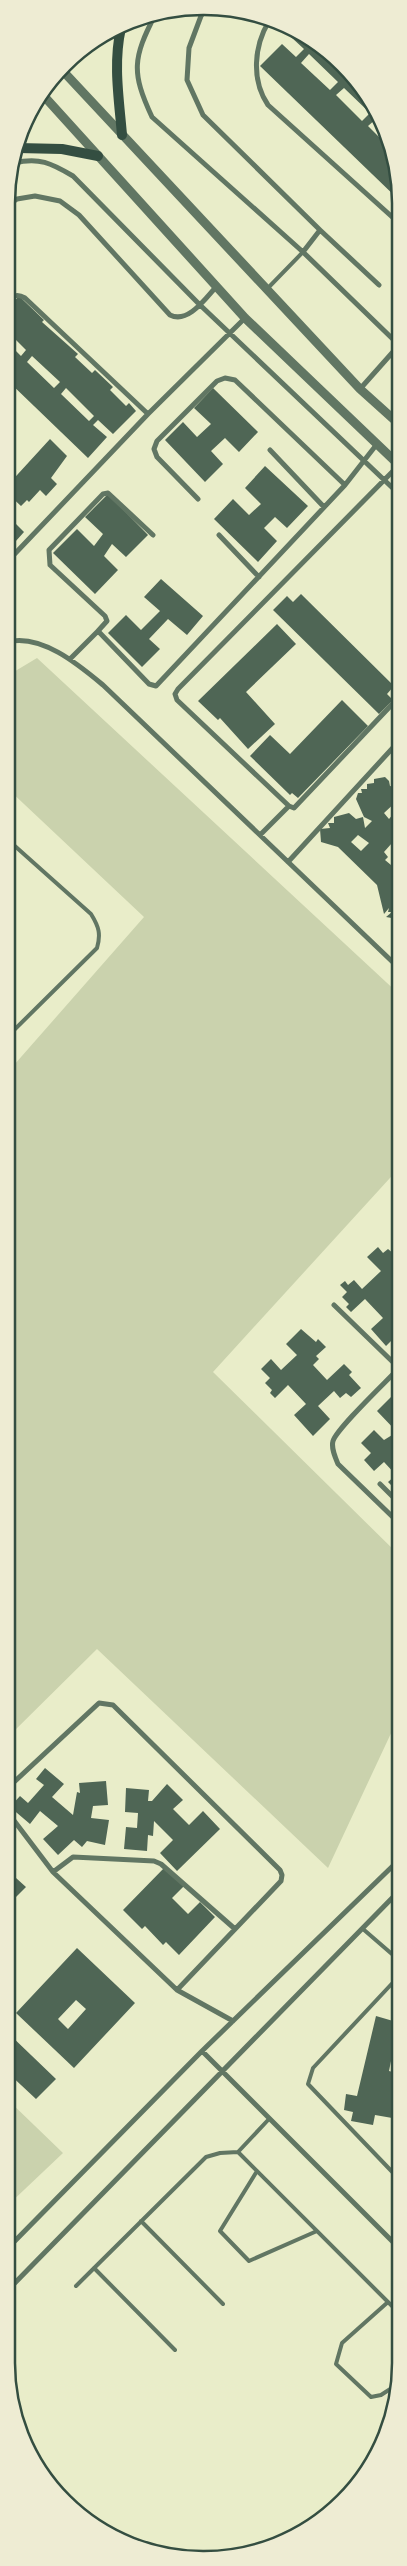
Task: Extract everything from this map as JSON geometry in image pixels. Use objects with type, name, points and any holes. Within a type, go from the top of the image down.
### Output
[{"type":"main road","points":[[120,34],[117,45],[117,88],[122,135]]},
{"type":"main road","points":[[23,148],[62,149],[98,156]]},
{"type":"street","points":[[202,15],[189,48],[187,80],[203,115],[379,285]]},
{"type":"street","points":[[151,22],[140,44],[136,67],[141,93],[152,117],[303,252],[392,337]]},
{"type":"street","points":[[266,26],[261,34],[256,71],[261,94],[268,105],[392,217]]},
{"type":"street","points":[[66,74],[360,389],[392,418]]},
{"type":"street","points":[[47,99],[245,318],[392,458]]},
{"type":"street","points":[[20,162],[27,160],[51,162],[72,176],[200,304],[392,488]]},
{"type":"street","points":[[15,200],[35,196],[60,201],[79,215],[170,315],[176,318],[184,318],[216,287]]},
{"type":"street","points":[[303,252],[320,230]]},
{"type":"street","points":[[15,296],[25,298],[148,414]]},
{"type":"street","points":[[15,554],[148,414],[245,318]]},
{"type":"street","points":[[360,389],[392,354]]},
{"type":"street","points":[[198,500],[157,457],[154,449],[157,441],[217,381],[225,378],[235,380],[345,485]]},
{"type":"street","points":[[98,632],[149,684],[156,686],[345,485],[377,444]]},
{"type":"street","points":[[270,450],[324,507]]},
{"type":"street","points":[[392,474],[178,688],[175,694],[177,700],[288,806],[294,808],[300,804],[392,705]]},
{"type":"street","points":[[70,659],[107,621],[105,616],[50,565],[49,550],[103,494],[108,493],[153,535]]},
{"type":"street","points":[[219,535],[259,577]]},
{"type":"street","points":[[15,642],[41,644],[70,659],[103,685],[392,961]]},
{"type":"street","points":[[288,862],[392,749]]},
{"type":"street","points":[[260,835],[288,806]]},
{"type":"street","points":[[334,1305],[392,1360]]},
{"type":"street","points":[[392,1376],[342,1428],[333,1441],[333,1452],[338,1464],[392,1516]]},
{"type":"street","points":[[380,1484],[392,1496]]},
{"type":"street","points":[[15,1781],[99,1704],[113,1705],[280,1870],[282,1875],[281,1881],[177,1990]]},
{"type":"street","points":[[15,1822],[53,1872],[177,1990],[232,2021]]},
{"type":"street","points":[[53,1872],[74,1857],[154,1861],[161,1864],[235,1929]]},
{"type":"street","points":[[15,2241],[232,2021],[392,1866]]},
{"type":"street","points":[[15,2283],[392,1898]]},
{"type":"street","points":[[202,2051],[392,2241]]},
{"type":"lane","points":[[267,289],[303,252]]},
{"type":"lane","points":[[15,846],[90,914],[98,924],[101,936],[96,948],[15,1028]]},
{"type":"lane","points":[[363,1929],[392,1954]]},
{"type":"lane","points":[[392,1984],[313,2068],[308,2084],[392,2172]]},
{"type":"lane","points":[[76,2286],[206,2157],[220,2153],[238,2152],[269,2119]]},
{"type":"lane","points":[[238,2152],[392,2306]]},
{"type":"lane","points":[[257,2171],[220,2231],[249,2261],[317,2231]]},
{"type":"lane","points":[[141,2221],[224,2304]]},
{"type":"lane","points":[[94,2268],[175,2350]]},
{"type":"lane","points":[[388,2302],[342,2343],[336,2364],[371,2397],[381,2395],[390,2389]]},
{"type":"green space","points":[[37,658],[392,988],[392,1176],[213,1372],[392,1548],[392,1731],[328,1868],[97,1649],[15,1730],[15,1064],[144,917],[15,796],[15,671]]},
{"type":"green space","points":[[15,2107],[63,2153],[15,2198]]},
{"type":"building","points":[[291,36],[318,54],[337,70],[367,109],[368,111],[344,88],[336,95],[362,121],[369,114],[374,121],[368,126],[380,138],[386,155],[392,193],[260,66],[282,44],[296,57],[304,49]],"holes":[[[309,54],[338,82],[330,90],[301,63]]]},
{"type":"building","points":[[19,296],[44,320],[42,322],[78,354],[75,357],[92,373],[95,370],[113,387],[110,390],[126,406],[129,403],[136,411],[113,434],[98,420],[93,425],[107,437],[88,458],[15,388],[15,350],[21,356],[26,350],[15,339],[15,300]],"holes":[[[32,356],[60,382],[54,388],[27,362]],[[66,388],[94,416],[89,421],[61,394]]]},
{"type":"building","points":[[213,388],[258,432],[239,452],[225,438],[211,451],[223,464],[205,482],[165,440],[183,422],[197,437],[211,424],[194,408]]},
{"type":"building","points":[[50,439],[67,456],[51,478],[57,484],[46,496],[40,490],[29,502],[27,500],[21,506],[15,500],[15,477]]},
{"type":"building","points":[[265,466],[308,506],[287,528],[275,517],[264,528],[277,541],[258,562],[214,519],[233,499],[249,515],[261,504],[245,488]]},
{"type":"building","points":[[108,494],[148,535],[126,557],[112,544],[104,556],[118,570],[95,594],[53,553],[77,529],[94,546],[103,534],[85,517]]},
{"type":"building","points":[[15,523],[24,532],[15,542]]},
{"type":"building","points":[[161,579],[203,616],[187,635],[168,619],[149,639],[160,649],[142,667],[108,633],[126,615],[141,630],[160,611],[144,597]]},
{"type":"building","points":[[301,594],[392,684],[392,688],[387,694],[392,701],[379,714],[273,610],[287,596],[293,602]]},
{"type":"building","points":[[277,624],[296,644],[246,692],[275,724],[248,749],[220,718],[218,720],[198,701]]},
{"type":"building","points":[[342,700],[368,726],[298,798],[292,793],[290,795],[250,756],[270,735],[290,754]]},
{"type":"building","points":[[385,777],[392,786],[392,806],[384,813],[389,819],[392,815],[392,843],[384,852],[388,857],[385,860],[392,864],[392,912],[388,912],[389,908],[384,914],[377,885],[338,847],[321,842],[320,829],[330,828],[328,823],[334,823],[334,817],[349,813],[356,819],[363,817],[365,828],[372,821],[364,817],[356,799],[358,793],[362,793],[361,789],[367,789],[367,784],[374,783],[374,779]],"holes":[[[358,835],[369,843],[361,851],[351,842]]]},
{"type":"building","points":[[392,912],[392,918],[386,917]]},
{"type":"building","points":[[378,1247],[383,1253],[388,1249],[392,1252],[392,1340],[386,1346],[371,1329],[383,1318],[365,1299],[351,1312],[346,1307],[349,1304],[342,1297],[347,1292],[340,1285],[345,1281],[348,1285],[354,1280],[362,1289],[381,1271],[367,1257]]},
{"type":"building","points":[[301,1329],[316,1342],[318,1339],[326,1347],[316,1356],[319,1359],[313,1365],[327,1380],[344,1364],[352,1372],[349,1375],[361,1388],[351,1397],[346,1393],[340,1398],[334,1391],[318,1406],[330,1419],[313,1436],[294,1415],[306,1404],[288,1385],[275,1398],[270,1393],[272,1390],[265,1383],[270,1378],[261,1369],[271,1359],[281,1370],[297,1355],[286,1344]]},
{"type":"building","points":[[392,1396],[392,1427],[377,1411]]},
{"type":"building","points":[[374,1430],[384,1440],[392,1435],[392,1471],[384,1462],[374,1471],[364,1460],[371,1453],[361,1443]]},
{"type":"building","points":[[45,1768],[64,1784],[52,1797],[73,1815],[77,1792],[80,1793],[79,1783],[106,1781],[108,1805],[93,1806],[91,1818],[109,1820],[105,1845],[87,1841],[82,1847],[74,1840],[58,1855],[43,1839],[58,1826],[40,1811],[30,1824],[15,1811],[15,1802],[20,1796],[28,1803],[44,1785],[36,1779]]},
{"type":"building","points":[[167,1784],[183,1800],[173,1809],[189,1825],[203,1811],[220,1829],[177,1871],[160,1853],[173,1840],[154,1821],[153,1836],[148,1835],[147,1851],[124,1849],[126,1827],[137,1828],[138,1813],[125,1812],[126,1788],[149,1790],[148,1801],[152,1801]]},
{"type":"building","points":[[165,1867],[184,1886],[172,1898],[188,1914],[200,1902],[215,1917],[179,1955],[166,1942],[163,1945],[145,1926],[142,1929],[123,1910]]},
{"type":"building","points":[[15,1877],[26,1887],[15,1898]]},
{"type":"building","points":[[77,1948],[135,2003],[74,2068],[16,2013]],"holes":[[[76,2000],[86,2009],[68,2029],[58,2019]]]},
{"type":"building","points":[[376,2016],[392,2021],[392,2056],[389,2071],[392,2072],[392,2118],[375,2115],[373,2125],[351,2121],[353,2112],[344,2110],[346,2094],[357,2096]]},
{"type":"building","points":[[15,2040],[56,2079],[36,2099],[15,2079]]}]
